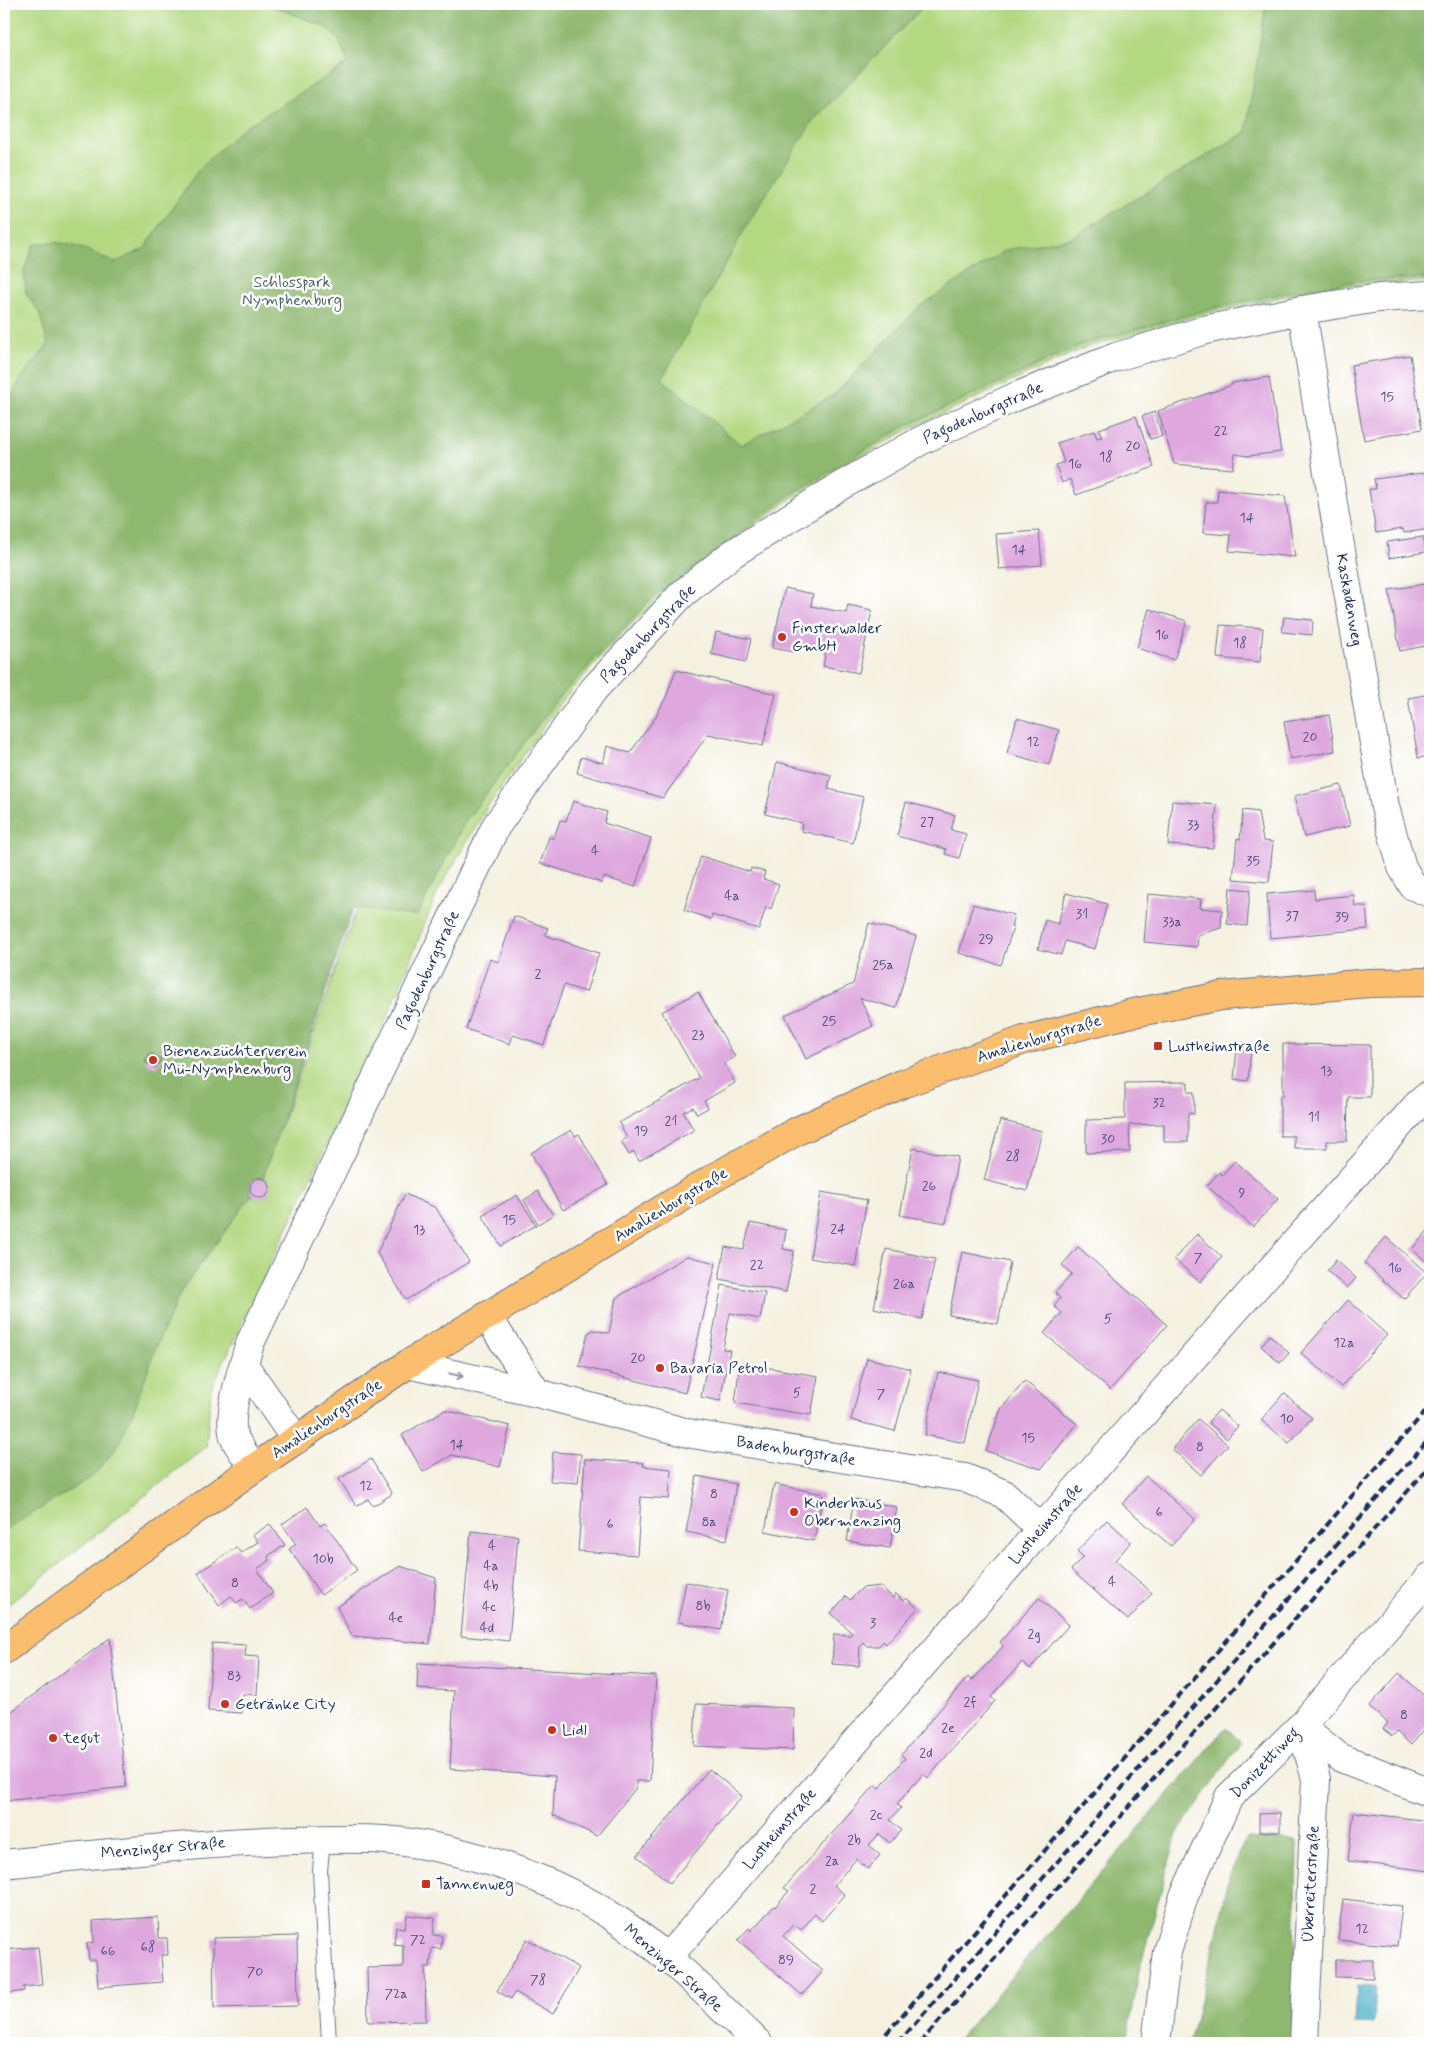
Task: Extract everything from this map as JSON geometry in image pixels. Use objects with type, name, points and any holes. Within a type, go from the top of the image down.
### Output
[{"type":"main road","name":"Amalienburgstraße","points":[[4,1650],[92,1584],[254,1468],[408,1364],[717,1176],[798,1131],[902,1084],[1024,1040],[1128,1014],[1222,996],[1369,983],[1430,982]]},
{"type":"street","name":"Pagodenburgstraße","points":[[254,1468],[234,1438],[235,1399],[251,1341],[496,826],[594,689],[682,594],[732,554],[836,488],[922,440],[1006,400],[1116,357],[1210,329],[1302,310],[1379,298],[1430,295]]},
{"type":"street","name":"Kaskadenweg","points":[[1302,310],[1335,516],[1386,807],[1402,866],[1422,890]]},
{"type":"street","name":"Lustheimstraße","points":[[667,1958],[1041,1529],[1419,1102],[1430,1094]]},
{"type":"street","points":[[487,1316],[537,1393]]},
{"type":"street","name":"Badenburgstraße","points":[[408,1364],[537,1393],[692,1434],[965,1478],[1004,1494],[1041,1529]]},
{"type":"street","points":[[244,1365],[296,1440]]},
{"type":"street","name":"Donizettiweg","points":[[1156,2043],[1167,1952],[1184,1896],[1230,1797],[1301,1726],[1430,1577]]},
{"type":"street","points":[[1301,1726],[1340,1756],[1430,1792]]},
{"type":"street","name":"Überreiterstraße","points":[[1301,1726],[1316,1779],[1304,2043]]},
{"type":"street","name":"Menzinger Straße","points":[[4,1864],[154,1848],[323,1838],[386,1840],[450,1850],[513,1869],[568,1892],[619,1921],[667,1958],[758,2043]]},
{"type":"lane","points":[[323,1838],[320,1871],[329,2043]]},
{"type":"green space","points":[[4,4],[1430,4],[1430,281],[1358,285],[1290,295],[1215,311],[1084,348],[905,431],[792,498],[696,568],[652,604],[613,643],[560,703],[488,806],[438,891],[390,1011],[211,1389],[206,1447],[4,1608]],"holes":[[[454,627],[283,1121],[282,1121],[353,908]],[[260,1177],[266,1180],[270,1186],[266,1196],[259,1198],[252,1195],[249,1189],[251,1181]]]},
{"type":"green space","name":"Schlosspark Nymphenburg","points":[[267,4],[926,4],[812,122],[748,223],[662,379],[741,445],[834,395],[920,306],[1006,250],[1071,238],[1246,132],[1266,4],[1428,4],[1430,7],[1430,278],[1358,281],[1290,292],[1213,308],[1081,345],[902,428],[789,496],[649,601],[556,701],[464,823],[417,916],[353,908],[263,1178],[256,1178],[251,1182],[250,1191],[252,1195],[182,1289],[156,1347],[133,1413],[116,1449],[93,1476],[4,1531],[4,405],[10,399],[21,378],[48,345],[40,314],[26,293],[24,271],[33,245],[43,243],[75,246],[114,263],[144,249],[199,169],[243,128],[348,63],[339,40],[326,27]]},
{"type":"green space","points":[[1226,1727],[1241,1742],[1177,1834],[1139,1970],[1127,2043],[955,2043]]},
{"type":"green space","points":[[1246,1838],[1297,1841],[1294,2043],[1189,2043],[1209,1967],[1230,1874]]},
{"type":"water","points":[[1357,1986],[1376,1987],[1374,2024],[1355,2023]]},
{"type":"building","points":[[1410,355],[1422,429],[1364,440],[1351,365]]},
{"type":"building","points":[[1269,377],[1281,452],[1248,456],[1235,454],[1233,469],[1174,464],[1158,411],[1232,385],[1232,383]]},
{"type":"building","points":[[1155,412],[1162,436],[1150,439],[1142,416]]},
{"type":"building","points":[[1136,416],[1154,467],[1076,495],[1070,479],[1062,483],[1056,465],[1064,462],[1057,443],[1094,431],[1097,438],[1102,437],[1099,429]]},
{"type":"building","points":[[1430,472],[1430,529],[1404,533],[1403,529],[1376,533],[1369,489],[1376,489],[1374,479]]},
{"type":"building","points":[[1218,490],[1285,496],[1295,557],[1229,551],[1231,535],[1203,533],[1206,502],[1217,502]]},
{"type":"building","points":[[1039,531],[1042,565],[999,569],[996,534]]},
{"type":"building","points":[[1423,537],[1426,552],[1389,558],[1387,542]]},
{"type":"building","points":[[1430,583],[1430,645],[1400,651],[1389,590]]},
{"type":"building","points":[[785,588],[813,594],[811,606],[846,613],[848,605],[872,610],[859,673],[823,666],[826,649],[796,642],[794,652],[772,648]]},
{"type":"building","points":[[1149,609],[1187,621],[1174,660],[1137,648]]},
{"type":"building","points":[[1284,617],[1313,620],[1312,635],[1282,632]]},
{"type":"building","points":[[1220,625],[1263,628],[1260,662],[1217,658]]},
{"type":"building","points":[[716,632],[751,639],[746,662],[711,654]]},
{"type":"building","points":[[676,670],[776,694],[763,746],[708,734],[663,798],[577,773],[581,757],[603,763],[607,746],[630,753],[655,718],[666,697]]},
{"type":"building","points":[[1430,694],[1430,756],[1418,758],[1408,698]]},
{"type":"building","points":[[1329,715],[1335,751],[1290,759],[1284,722]]},
{"type":"building","points":[[1017,718],[1059,730],[1049,765],[1007,753]]},
{"type":"building","points":[[777,762],[831,775],[828,789],[863,797],[853,843],[801,831],[802,823],[765,814]]},
{"type":"building","points":[[1341,785],[1350,826],[1304,837],[1294,796]]},
{"type":"building","points":[[573,801],[607,812],[604,823],[651,838],[635,887],[604,877],[602,883],[540,863],[549,837],[554,838],[560,820],[566,821]]},
{"type":"building","points":[[1172,801],[1217,805],[1213,848],[1168,845]]},
{"type":"building","points":[[906,802],[955,815],[951,830],[966,834],[959,858],[945,854],[946,849],[897,836]]},
{"type":"building","points":[[1243,810],[1258,812],[1263,841],[1273,842],[1269,882],[1233,879],[1237,838],[1240,839]]},
{"type":"building","points":[[701,856],[750,872],[751,868],[765,872],[763,879],[779,884],[771,909],[766,907],[759,929],[712,915],[711,919],[684,910]]},
{"type":"building","points":[[1230,888],[1250,890],[1247,926],[1227,924]]},
{"type":"building","points":[[1314,890],[1315,899],[1354,895],[1355,906],[1366,906],[1368,929],[1270,938],[1267,894]]},
{"type":"building","points":[[1066,893],[1107,904],[1095,949],[1065,941],[1061,955],[1038,949],[1045,920],[1058,924]]},
{"type":"building","points":[[1148,894],[1201,899],[1200,908],[1222,910],[1221,928],[1198,935],[1197,947],[1144,942]]},
{"type":"building","points":[[973,904],[1014,915],[1011,927],[1013,928],[1001,965],[959,953]]},
{"type":"building","points":[[514,916],[548,928],[545,935],[599,953],[586,992],[564,985],[544,1045],[513,1035],[510,1044],[466,1029],[490,959],[498,962]]},
{"type":"building","points":[[869,923],[916,936],[896,1008],[860,998],[873,1026],[806,1059],[785,1015],[853,984]]},
{"type":"building","points":[[698,992],[735,1057],[724,1064],[735,1083],[704,1101],[708,1108],[697,1114],[693,1107],[683,1112],[694,1130],[639,1161],[634,1152],[629,1155],[621,1141],[627,1138],[619,1123],[699,1078],[662,1012]]},
{"type":"building","points":[[1283,1044],[1370,1045],[1370,1097],[1348,1097],[1347,1141],[1327,1141],[1327,1148],[1294,1148],[1294,1136],[1280,1136],[1280,1096],[1283,1096]]},
{"type":"building","points":[[1237,1049],[1251,1051],[1248,1081],[1234,1079]]},
{"type":"building","name":"Bienenzüchterverein Mü-Nymphenburg","points":[[150,1053],[161,1059],[156,1068],[145,1062]]},
{"type":"building","points":[[1188,1082],[1188,1092],[1194,1092],[1194,1114],[1188,1113],[1188,1142],[1164,1142],[1164,1124],[1129,1125],[1130,1152],[1086,1153],[1086,1120],[1125,1119],[1125,1083]]},
{"type":"building","points":[[1000,1120],[1042,1131],[1027,1191],[984,1180]]},
{"type":"building","points":[[571,1130],[575,1136],[579,1134],[608,1185],[563,1210],[531,1153]]},
{"type":"building","points":[[913,1148],[958,1157],[946,1223],[900,1215]]},
{"type":"building","points":[[1235,1161],[1278,1199],[1253,1227],[1207,1186],[1219,1172],[1222,1175]]},
{"type":"building","points":[[256,1178],[264,1178],[270,1184],[270,1192],[264,1198],[256,1198],[250,1192],[250,1184]]},
{"type":"building","points":[[538,1191],[553,1215],[538,1224],[524,1200]]},
{"type":"building","points":[[821,1192],[867,1200],[855,1266],[810,1258]]},
{"type":"building","points":[[405,1194],[436,1208],[469,1262],[406,1300],[377,1253]]},
{"type":"building","points":[[517,1195],[536,1225],[501,1246],[482,1215]]},
{"type":"building","points":[[750,1223],[786,1230],[783,1249],[794,1251],[786,1292],[719,1279],[725,1247],[744,1250]]},
{"type":"building","points":[[1430,1228],[1430,1265],[1412,1249]]},
{"type":"building","points":[[1197,1234],[1222,1257],[1200,1282],[1174,1259]]},
{"type":"building","points":[[1386,1237],[1427,1273],[1404,1299],[1364,1263]]},
{"type":"building","points":[[1078,1247],[1167,1325],[1110,1390],[1044,1333],[1062,1313],[1054,1306],[1060,1298],[1055,1293],[1072,1274],[1062,1265]]},
{"type":"building","points":[[886,1249],[935,1259],[922,1319],[874,1308]]},
{"type":"building","points":[[962,1252],[1010,1262],[998,1324],[949,1315]]},
{"type":"building","points":[[687,1256],[716,1263],[685,1393],[579,1366],[588,1333],[593,1330],[609,1333],[616,1298]]},
{"type":"building","points":[[1336,1260],[1356,1278],[1347,1288],[1327,1271]]},
{"type":"building","points":[[722,1285],[765,1293],[760,1319],[730,1313],[723,1349],[730,1350],[720,1401],[701,1397]]},
{"type":"building","points":[[1348,1300],[1387,1335],[1341,1387],[1301,1353]]},
{"type":"building","points":[[1270,1335],[1289,1353],[1280,1363],[1261,1346]]},
{"type":"building","points":[[867,1358],[911,1369],[895,1431],[851,1420]]},
{"type":"building","points":[[740,1363],[818,1376],[811,1415],[735,1403]]},
{"type":"building","points":[[938,1372],[978,1380],[965,1443],[925,1435]]},
{"type":"building","points":[[1025,1381],[1077,1424],[1041,1469],[986,1451],[1001,1409]]},
{"type":"building","points":[[1284,1393],[1312,1418],[1289,1443],[1261,1420]]},
{"type":"building","points":[[445,1410],[510,1426],[500,1467],[452,1455],[423,1472],[402,1435]]},
{"type":"building","points":[[1219,1410],[1238,1426],[1227,1439],[1208,1422]]},
{"type":"building","points":[[1198,1419],[1228,1445],[1201,1475],[1172,1449]]},
{"type":"building","points":[[553,1452],[581,1454],[578,1483],[550,1481]]},
{"type":"building","points":[[371,1459],[392,1494],[373,1506],[368,1499],[356,1506],[339,1479]]},
{"type":"building","points":[[585,1459],[644,1463],[643,1466],[671,1469],[669,1499],[641,1497],[637,1555],[578,1551]]},
{"type":"building","points":[[697,1476],[736,1484],[727,1540],[686,1532]]},
{"type":"building","points":[[1146,1476],[1195,1519],[1171,1546],[1122,1504]]},
{"type":"building","name":"Kinderhaus Obermenzing","points":[[774,1484],[823,1494],[814,1541],[765,1531]]},
{"type":"building","points":[[854,1499],[897,1507],[890,1548],[847,1541]]},
{"type":"building","points":[[307,1507],[320,1526],[325,1523],[357,1570],[321,1595],[289,1549],[296,1544],[282,1524]]},
{"type":"building","points":[[1107,1520],[1131,1542],[1115,1560],[1152,1593],[1128,1620],[1071,1570],[1083,1557],[1077,1551]]},
{"type":"building","points":[[270,1524],[285,1545],[268,1556],[270,1560],[257,1569],[273,1593],[250,1609],[243,1599],[236,1603],[231,1596],[219,1605],[198,1573],[236,1547],[241,1553],[258,1542],[253,1535]]},
{"type":"building","points":[[471,1531],[518,1536],[509,1641],[461,1636]]},
{"type":"building","points":[[400,1566],[436,1578],[430,1644],[352,1636],[337,1607]]},
{"type":"building","points":[[686,1582],[728,1590],[721,1630],[678,1622]]},
{"type":"building","points":[[880,1586],[893,1598],[896,1594],[903,1601],[906,1598],[918,1608],[886,1644],[883,1641],[879,1646],[867,1646],[863,1642],[860,1646],[859,1666],[832,1664],[834,1634],[850,1635],[852,1633],[831,1613],[846,1596],[850,1600],[862,1588]]},
{"type":"building","points":[[1039,1598],[1069,1625],[1030,1669],[1022,1662],[991,1697],[995,1701],[928,1778],[923,1774],[897,1804],[901,1808],[890,1820],[901,1830],[890,1843],[879,1834],[869,1845],[880,1855],[868,1869],[856,1859],[834,1885],[845,1895],[822,1921],[815,1914],[801,1930],[794,1924],[783,1936],[823,1971],[802,1995],[738,1940],[749,1928],[751,1931],[775,1907],[789,1891],[784,1888],[875,1785],[879,1789],[905,1758],[901,1755],[968,1677],[972,1681],[1003,1646],[1000,1642]]},
{"type":"building","points":[[110,1638],[126,1787],[4,1801],[4,1717]]},
{"type":"building","points":[[212,1643],[246,1645],[245,1656],[259,1657],[257,1695],[243,1694],[242,1713],[208,1711]]},
{"type":"building","name":"Lidl","points":[[418,1663],[656,1676],[650,1781],[636,1781],[636,1788],[597,1836],[553,1815],[555,1776],[450,1769],[454,1691],[417,1689]]},
{"type":"building","points":[[1399,1673],[1430,1701],[1430,1723],[1411,1745],[1397,1732],[1392,1736],[1383,1729],[1388,1723],[1369,1707]]},
{"type":"building","points":[[696,1704],[794,1708],[793,1750],[694,1746]]},
{"type":"building","points":[[709,1769],[742,1796],[670,1883],[637,1856]]},
{"type":"building","points":[[1354,1812],[1430,1821],[1430,1871],[1348,1861]]},
{"type":"building","points":[[1280,1813],[1280,1832],[1259,1832],[1259,1814]]},
{"type":"building","points":[[1343,1899],[1402,1906],[1397,1946],[1338,1940]]},
{"type":"building","points":[[407,1915],[435,1918],[433,1935],[442,1936],[441,1949],[432,1948],[430,1967],[425,1967],[426,2021],[368,2022],[367,1968],[403,1967],[403,1945],[394,1944],[396,1927],[405,1928]]},
{"type":"building","points":[[158,1917],[159,1938],[167,1938],[168,1955],[161,1955],[163,1982],[98,1987],[96,1960],[89,1960],[87,1943],[94,1942],[93,1921]]},
{"type":"building","points":[[297,1936],[298,2006],[214,2008],[213,1938]]},
{"type":"building","points":[[527,1939],[579,1968],[553,2014],[515,1992],[511,1999],[497,1991]]},
{"type":"building","points":[[38,1947],[42,1985],[23,1987],[24,1991],[4,1994],[4,1950]]},
{"type":"building","points":[[1335,1960],[1373,1960],[1373,1978],[1335,1977]]},
{"type":"railway","points":[[878,2043],[1430,1406]]},
{"type":"railway","points":[[898,2043],[1430,1438]]},
{"type":"railway","points":[[920,2043],[1430,1466]]},
{"type":"place","name":"Finsterwalder GmbH","points":[[782,637]]},
{"type":"place","name":"Lustheimstraße","points":[[1158,1046]]},
{"type":"place","name":"Bienenzüchterverein Mü-Nymphenburg","points":[[153,1060]]},
{"type":"place","name":"Bavaria Petrol","points":[[660,1368]]},
{"type":"place","name":"Kinderhaus Obermenzing","points":[[794,1512]]},
{"type":"place","name":"Getränke City","points":[[225,1704]]},
{"type":"place","name":"Lidl","points":[[552,1730]]},
{"type":"place","name":"tegut","points":[[53,1738]]},
{"type":"place","name":"Tannenweg","points":[[426,1884]]}]
